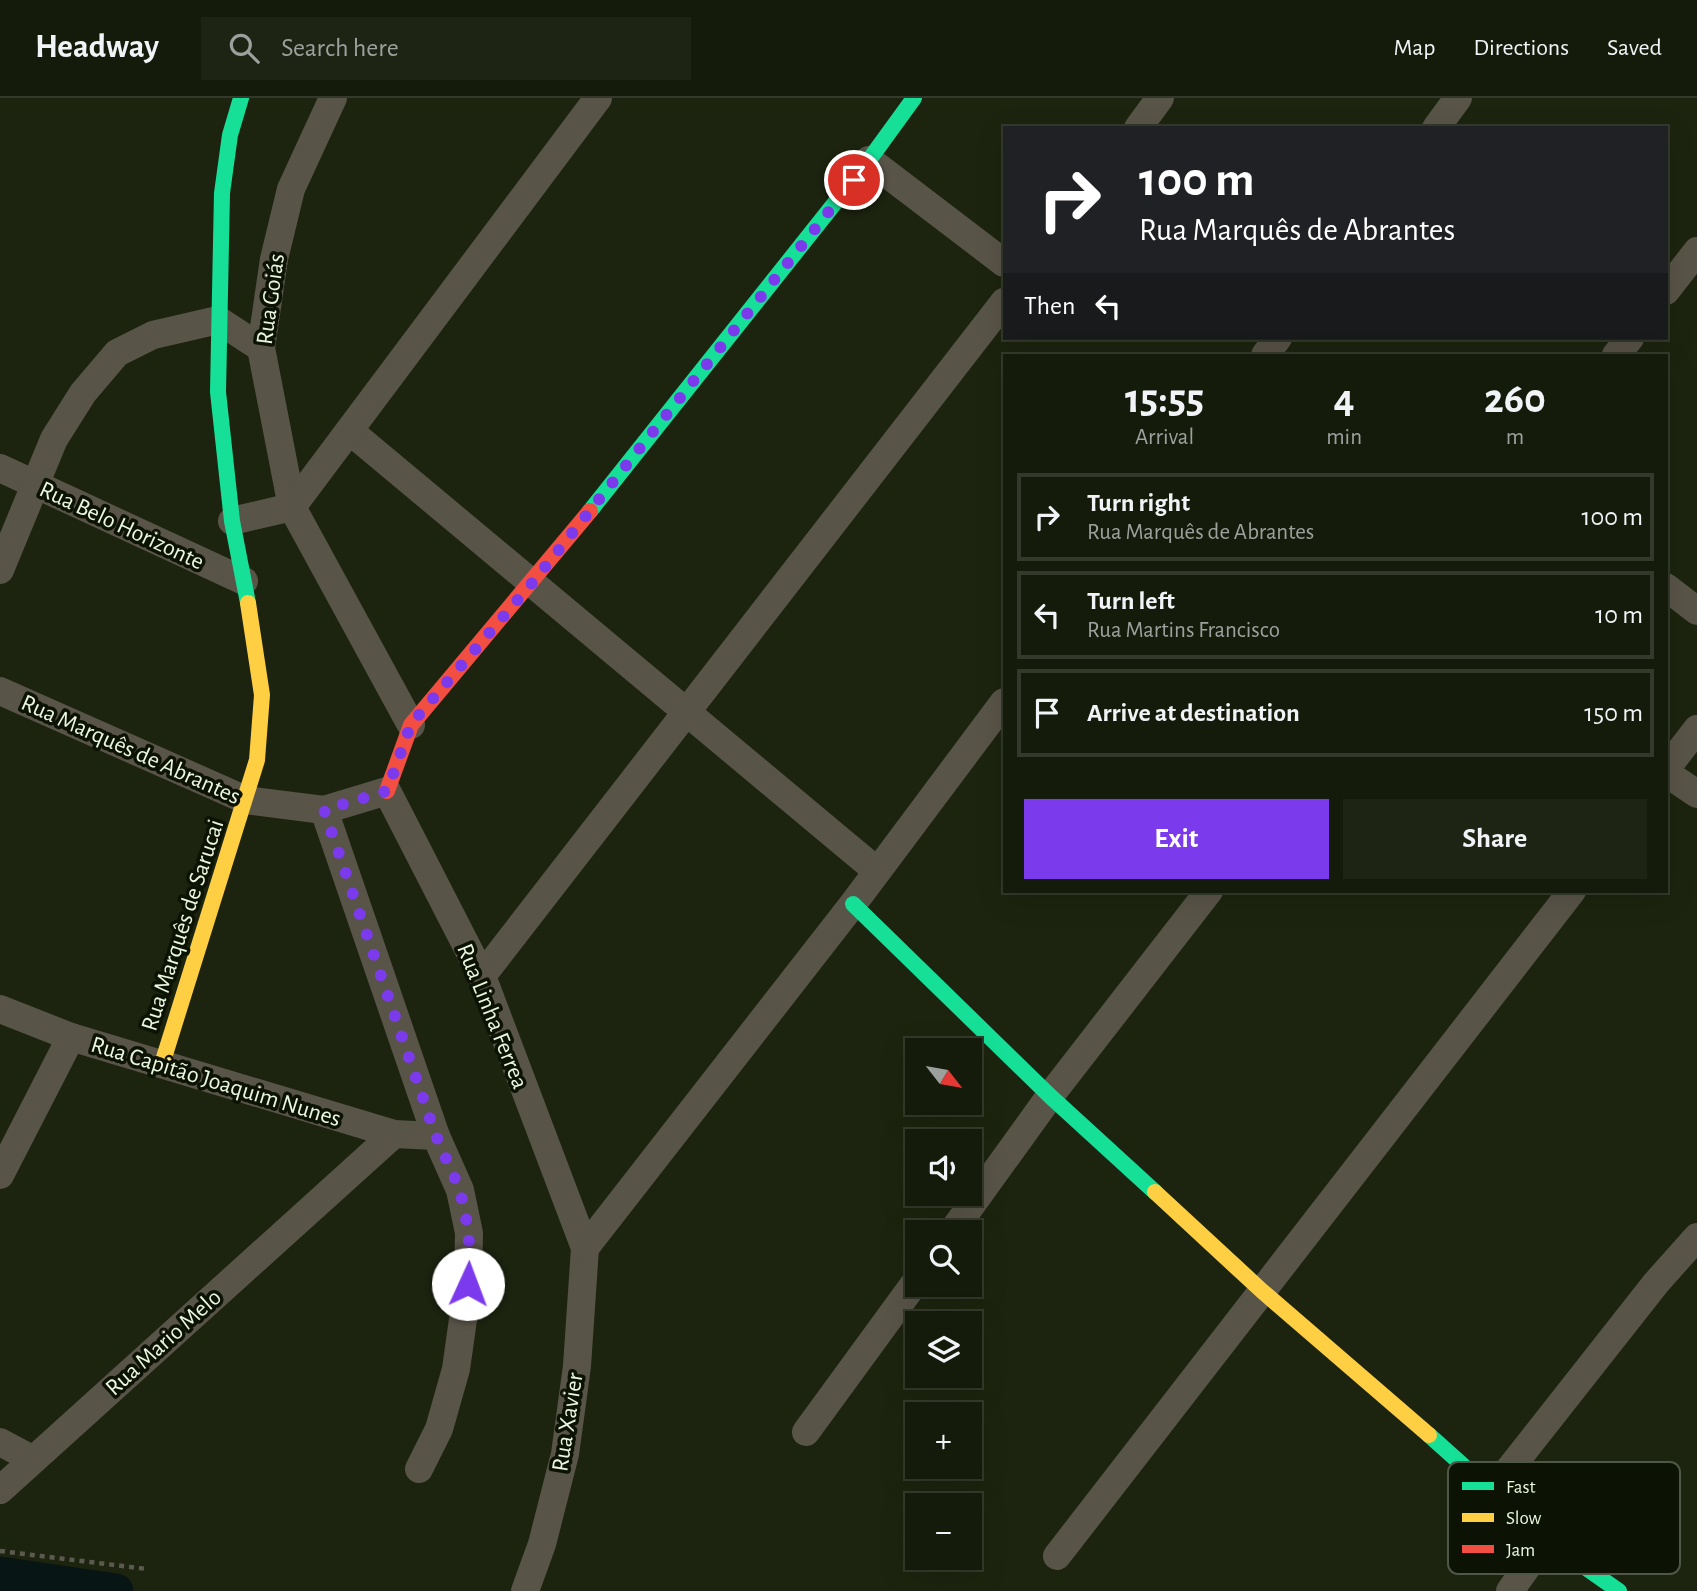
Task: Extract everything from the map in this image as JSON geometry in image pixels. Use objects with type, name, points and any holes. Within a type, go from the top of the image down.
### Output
[{"type":"street","name":"Rua Marquês de Sarucai","points":[[162,1064],[257,760],[261,695],[233,521],[220,417],[218,320],[222,193],[230,135],[241,98]]},
{"type":"street","name":"Rua Goiás","points":[[333,98],[291,189],[274,259],[261,348],[292,507],[411,724]]},
{"type":"street","points":[[233,521],[292,507],[351,432],[598,98]]},
{"type":"street","points":[[387,791],[411,724],[533,582],[869,160],[914,98]]},
{"type":"street","points":[[1139,126],[1160,98]]},
{"type":"street","points":[[1437,126],[1458,98]]},
{"type":"street","points":[[869,160],[1003,262]]},
{"type":"street","points":[[1668,288],[1697,251]]},
{"type":"street","points":[[482,976],[1003,303]]},
{"type":"street","points":[[0,570],[33,484],[54,439],[83,393],[117,353],[153,335],[218,320],[261,348]]},
{"type":"street","points":[[1266,354],[1276,340]]},
{"type":"street","points":[[1617,354],[1628,340]]},
{"type":"street","points":[[351,432],[877,871]]},
{"type":"street","name":"Rua Belo Horizonte","points":[[0,468],[244,581]]},
{"type":"street","points":[[1668,589],[1697,611]]},
{"type":"street","name":"Rua Marquês de Abrantes","points":[[0,691],[246,800],[324,810],[387,791]]},
{"type":"street","points":[[585,1248],[853,904],[1003,703]]},
{"type":"street","points":[[1668,768],[1697,729]]},
{"type":"street","points":[[1668,772],[1697,794]]},
{"type":"street","name":"Rua Linha Ferrea","points":[[387,791],[482,976],[585,1248]]},
{"type":"street","points":[[324,810],[436,1136],[460,1190],[469,1233],[468,1284],[456,1369],[439,1429],[419,1469]]},
{"type":"street","points":[[961,1220],[1050,1096],[1207,893]]},
{"type":"street","points":[[1057,1556],[1570,893]]},
{"type":"street","points":[[853,904],[1050,1096],[1262,1291],[1460,1462]]},
{"type":"street","name":"Rua Capitão Joaquim Nunes","points":[[0,1009],[71,1037],[394,1134],[436,1136]]},
{"type":"street","points":[[0,1175],[71,1037]]},
{"type":"street","name":"Rua Mario Melo","points":[[0,1490],[394,1134]]},
{"type":"street","points":[[1515,1462],[1656,1283],[1697,1237]]},
{"type":"street","name":"Rua Xavier","points":[[525,1591],[541,1544],[565,1454],[577,1366],[585,1248]]},
{"type":"street","points":[[806,1432],[905,1296]]},
{"type":"street","points":[[0,1442],[32,1459]]},
{"type":"street","points":[[1510,1591],[1522,1574]]},
{"type":"street","points":[[1595,1574],[1619,1591]]},
{"type":"path","points":[[0,1551],[147,1569]]},
{"type":"waterway","name":"Rua Mario Melo","points":[[0,1574],[116,1591]]},
{"type":"traffic: fast","points":[[241,98],[230,135],[222,193],[218,392],[232,521],[248,603]]},
{"type":"traffic: fast","points":[[590,511],[869,160],[914,98]]},
{"type":"traffic: fast","points":[[853,904],[1050,1096],[1155,1192]]},
{"type":"traffic: fast","points":[[1429,1435],[1459,1462]]},
{"type":"traffic: fast","points":[[1595,1574],[1619,1591]]},
{"type":"traffic: slow","points":[[162,1064],[257,760],[262,695],[248,603]]},
{"type":"traffic: slow","points":[[1155,1192],[1262,1291],[1429,1435]]},
{"type":"traffic: jam","points":[[387,791],[411,725],[590,511]]},
{"type":"route","points":[[468,1284],[469,1233],[460,1190],[436,1136],[400,1024],[324,810],[387,791],[411,724],[533,582],[854,180]]}]
